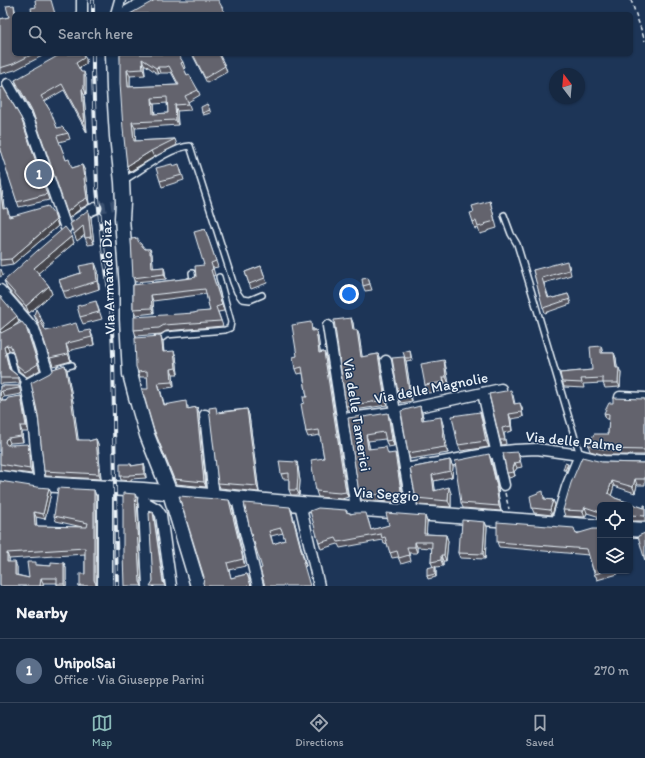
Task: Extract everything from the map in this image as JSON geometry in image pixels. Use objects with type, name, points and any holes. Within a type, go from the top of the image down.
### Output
[{"type":"street","points":[[82,0],[82,12]]},
{"type":"street","points":[[117,12],[120,0]]},
{"type":"street","points":[[129,12],[150,0]]},
{"type":"street","name":"Via Armando Diaz","points":[[113,56],[116,128],[122,182],[119,204],[130,287],[130,374],[148,435],[170,493],[198,586]]},
{"type":"street","points":[[8,84],[29,120],[63,230],[96,208]]},
{"type":"street","points":[[0,290],[34,329],[48,373],[24,391],[33,421],[32,445],[40,484]]},
{"type":"street","name":"Via delle Tamerici","points":[[328,326],[356,508]]},
{"type":"street","points":[[386,361],[413,513]]},
{"type":"street","name":"Via delle Magnolie","points":[[343,419],[395,412],[501,390]]},
{"type":"street","points":[[483,393],[504,485]]},
{"type":"street","points":[[620,396],[645,398]]},
{"type":"street","points":[[205,415],[214,497]]},
{"type":"street","name":"Via delle Palme","points":[[405,469],[496,452],[537,449],[580,455],[604,461],[645,462]]},
{"type":"street","points":[[556,524],[567,487],[580,455]]},
{"type":"street","name":"Via Seggio","points":[[0,478],[40,484],[105,488],[143,495],[170,493],[413,513],[597,526]]},
{"type":"street","points":[[105,488],[105,586]]},
{"type":"street","points":[[143,495],[148,586]]},
{"type":"street","points":[[143,495],[161,515],[171,586]]},
{"type":"street","points":[[237,499],[258,586]]},
{"type":"street","points":[[300,504],[319,586]]},
{"type":"street","points":[[633,529],[645,530]]},
{"type":"lane","points":[[122,182],[164,155],[190,146],[232,282],[242,299],[250,300],[262,295]]},
{"type":"lane","points":[[504,215],[511,234],[517,244],[580,455]]},
{"type":"lane","points":[[185,281],[193,280],[192,274]]},
{"type":"lane","points":[[148,339],[162,338],[166,335],[225,330],[230,328],[231,322],[219,277]]},
{"type":"lane","points":[[10,354],[15,373],[23,379],[24,391]]},
{"type":"lane","points":[[47,370],[54,370],[72,365]]},
{"type":"path","points":[[631,0],[645,41]]},
{"type":"path","points":[[504,485],[512,520]]},
{"type":"building","points":[[35,0],[51,0],[54,12],[32,12],[31,8],[36,7]]},
{"type":"building","points":[[155,0],[218,0],[225,12],[134,12]]},
{"type":"building","points":[[14,5],[15,12],[12,12],[12,56],[29,56],[13,64],[0,68],[0,19],[9,17],[6,6]]},
{"type":"building","points":[[57,56],[84,56],[84,58],[76,63],[81,72],[84,72],[84,88],[82,89],[85,127],[62,84],[41,96],[51,112],[57,128],[62,127],[68,133],[57,136],[66,160],[69,159],[72,168],[82,165],[87,198],[67,212],[33,113],[15,80]]},
{"type":"building","points":[[120,56],[179,56],[183,62],[181,63],[187,75],[189,74],[198,90],[185,96],[189,104],[175,105],[176,120],[132,122],[134,141],[175,139],[151,151],[127,166],[123,129]],"holes":[[[142,59],[156,68],[169,66],[179,85],[128,87],[127,70],[143,69]],[[167,97],[168,113],[153,114],[152,98]]]},
{"type":"building","points":[[194,56],[220,56],[225,66],[205,78]]},
{"type":"building","points":[[3,87],[21,118],[47,194],[17,202],[0,150],[0,88]]},
{"type":"building","points":[[207,104],[210,110],[202,113],[201,107]]},
{"type":"building","points":[[172,164],[173,166],[179,164],[182,175],[160,181],[156,168]]},
{"type":"building","points":[[0,186],[3,209],[7,208],[9,217],[48,206],[54,214],[56,220],[11,259],[0,260]]},
{"type":"building","points":[[490,201],[495,221],[478,227],[476,221],[473,222],[470,213],[474,212],[472,206]]},
{"type":"building","points":[[88,210],[91,237],[85,238],[83,226],[74,234],[70,224]]},
{"type":"building","points":[[65,227],[72,236],[34,268],[49,286],[26,306],[4,281]]},
{"type":"building","points":[[205,229],[216,261],[211,263],[213,269],[211,270],[222,305],[216,307],[221,321],[164,325],[159,328],[134,330],[134,317],[210,311],[205,289],[151,295],[152,308],[133,309],[133,285],[196,277],[195,266],[204,265],[194,232]]},
{"type":"building","points":[[138,238],[138,241],[145,249],[150,249],[152,268],[164,267],[164,274],[133,278],[131,239]]},
{"type":"building","points":[[567,261],[569,270],[542,278],[548,298],[568,294],[570,299],[543,308],[533,270]]},
{"type":"building","points":[[95,263],[97,281],[63,291],[59,280],[81,273],[79,266]]},
{"type":"building","points":[[261,266],[265,278],[249,284],[245,272]]},
{"type":"building","points":[[368,278],[370,284],[363,286],[362,279]]},
{"type":"building","points":[[0,296],[17,316],[0,330]]},
{"type":"building","points":[[96,301],[99,312],[80,317],[77,306]]},
{"type":"building","points":[[36,309],[42,320],[40,321],[46,331],[76,323],[79,332],[90,330],[92,337],[66,344],[68,354],[50,358],[37,319],[34,315]]},
{"type":"building","points":[[351,318],[353,330],[357,330],[361,357],[378,354],[385,400],[346,406],[334,320]]},
{"type":"building","points":[[22,322],[26,327],[38,364],[25,372],[17,365],[11,346],[7,345],[4,347],[9,369],[18,376],[18,378],[0,378],[0,331],[1,333]]},
{"type":"building","points":[[311,322],[312,331],[316,330],[319,353],[324,352],[346,492],[316,491],[311,460],[324,458],[319,430],[306,432],[301,404],[304,403],[303,397],[307,397],[302,367],[295,369],[293,357],[297,356],[292,325]]},
{"type":"building","points":[[161,336],[163,352],[174,351],[176,368],[171,369],[172,382],[158,383],[164,405],[186,401],[187,409],[197,407],[204,482],[174,479],[153,427],[142,389],[148,389],[147,371],[138,372],[136,367],[135,338]]},
{"type":"building","points":[[601,346],[601,353],[614,353],[616,368],[619,368],[618,383],[603,383],[603,378],[581,379],[582,383],[562,382],[560,373],[592,370],[590,347]]},
{"type":"building","points":[[410,350],[411,358],[405,358],[403,352]]},
{"type":"building","points":[[404,357],[410,397],[399,398],[392,358]]},
{"type":"building","points":[[444,360],[446,377],[443,377],[444,382],[425,385],[421,364]]},
{"type":"building","points":[[65,365],[77,440],[89,441],[96,439],[99,474],[44,471],[38,415],[31,383],[50,373],[53,369]]},
{"type":"building","points":[[0,386],[19,386],[19,388],[2,391],[0,393]]},
{"type":"building","points":[[511,390],[514,404],[520,403],[522,412],[509,414],[511,426],[502,428],[505,440],[500,440],[489,394]]},
{"type":"building","points":[[21,396],[26,426],[20,426],[21,436],[8,438],[5,442],[7,445],[28,444],[30,469],[0,464],[0,398],[2,401],[6,401],[8,398]]},
{"type":"building","points":[[613,398],[645,399],[645,450],[603,449],[588,445],[594,434],[608,434],[609,414],[604,413],[609,403],[613,403]]},
{"type":"building","points":[[420,406],[422,420],[441,417],[445,447],[408,453],[401,411]]},
{"type":"building","points":[[216,407],[217,413],[247,409],[257,486],[218,483],[209,408]]},
{"type":"building","points":[[480,412],[486,441],[458,445],[452,416]]},
{"type":"building","points":[[388,413],[392,440],[386,441],[384,432],[366,435],[368,449],[386,447],[388,454],[395,453],[402,497],[359,493],[348,418]]},
{"type":"building","points":[[518,452],[520,462],[515,463],[513,468],[514,472],[507,473],[503,453]]},
{"type":"building","points":[[489,454],[497,487],[499,506],[461,503],[455,461]]},
{"type":"building","points":[[582,457],[602,462],[645,462],[645,479],[635,479],[633,487],[612,481],[608,493],[615,498],[627,502],[597,502],[597,511],[585,507],[583,511],[563,510],[571,483]]},
{"type":"building","points":[[450,460],[450,471],[432,475],[434,491],[449,487],[448,501],[416,498],[410,468]]},
{"type":"building","points":[[279,461],[297,462],[297,490],[289,490],[289,473],[281,474]]},
{"type":"building","points":[[565,463],[568,464],[565,470],[563,470]]},
{"type":"building","points":[[120,464],[131,464],[131,466],[144,464],[144,474],[120,476]]},
{"type":"building","points":[[0,481],[49,488],[43,514],[34,512],[35,526],[87,527],[88,523],[54,516],[58,488],[94,490],[94,580],[97,586],[80,586],[80,574],[85,574],[85,548],[7,553],[7,562],[15,562],[15,575],[29,578],[27,562],[36,562],[36,565],[51,566],[51,562],[64,563],[64,584],[57,584],[57,578],[41,578],[40,586],[0,586]]},
{"type":"building","points":[[543,491],[544,499],[553,500],[550,510],[532,508],[530,496]]},
{"type":"building","points":[[123,493],[135,494],[140,582],[142,586],[124,586]]},
{"type":"building","points":[[179,496],[229,500],[243,559],[227,563],[231,578],[247,574],[251,586],[204,586],[204,577]]},
{"type":"building","points":[[244,503],[290,507],[310,586],[265,586],[260,569],[262,568],[253,542]],"holes":[[[281,528],[285,540],[273,544],[269,531]]]},
{"type":"building","points":[[633,504],[644,508],[645,505],[645,516],[633,515]]},
{"type":"building","points":[[318,508],[346,510],[346,512],[350,514],[366,513],[371,530],[389,525],[386,513],[425,516],[424,534],[446,535],[444,555],[441,555],[441,560],[431,562],[432,542],[415,542],[415,547],[407,547],[409,555],[399,558],[397,551],[390,553],[385,537],[382,538],[381,534],[338,542],[336,538],[319,543],[310,511]]},
{"type":"building","points":[[153,512],[163,582],[165,586],[150,586],[153,581],[149,513]]},
{"type":"building","points":[[462,520],[485,522],[483,554],[458,553]]},
{"type":"building","points":[[497,522],[574,528],[576,534],[597,529],[597,573],[595,574],[593,570],[587,549],[497,542]]},
{"type":"building","points":[[645,533],[645,561],[638,536]]},
{"type":"building","points":[[435,566],[435,574],[427,576],[427,568]]},
{"type":"tunnel","points":[[96,208],[115,205]]},
{"type":"railway","points":[[93,0],[93,12]]},
{"type":"railway","points":[[93,56],[97,188],[102,240],[111,305],[117,586]]},
{"type":"place","name":"UnipolSai","points":[[39,174]]}]
